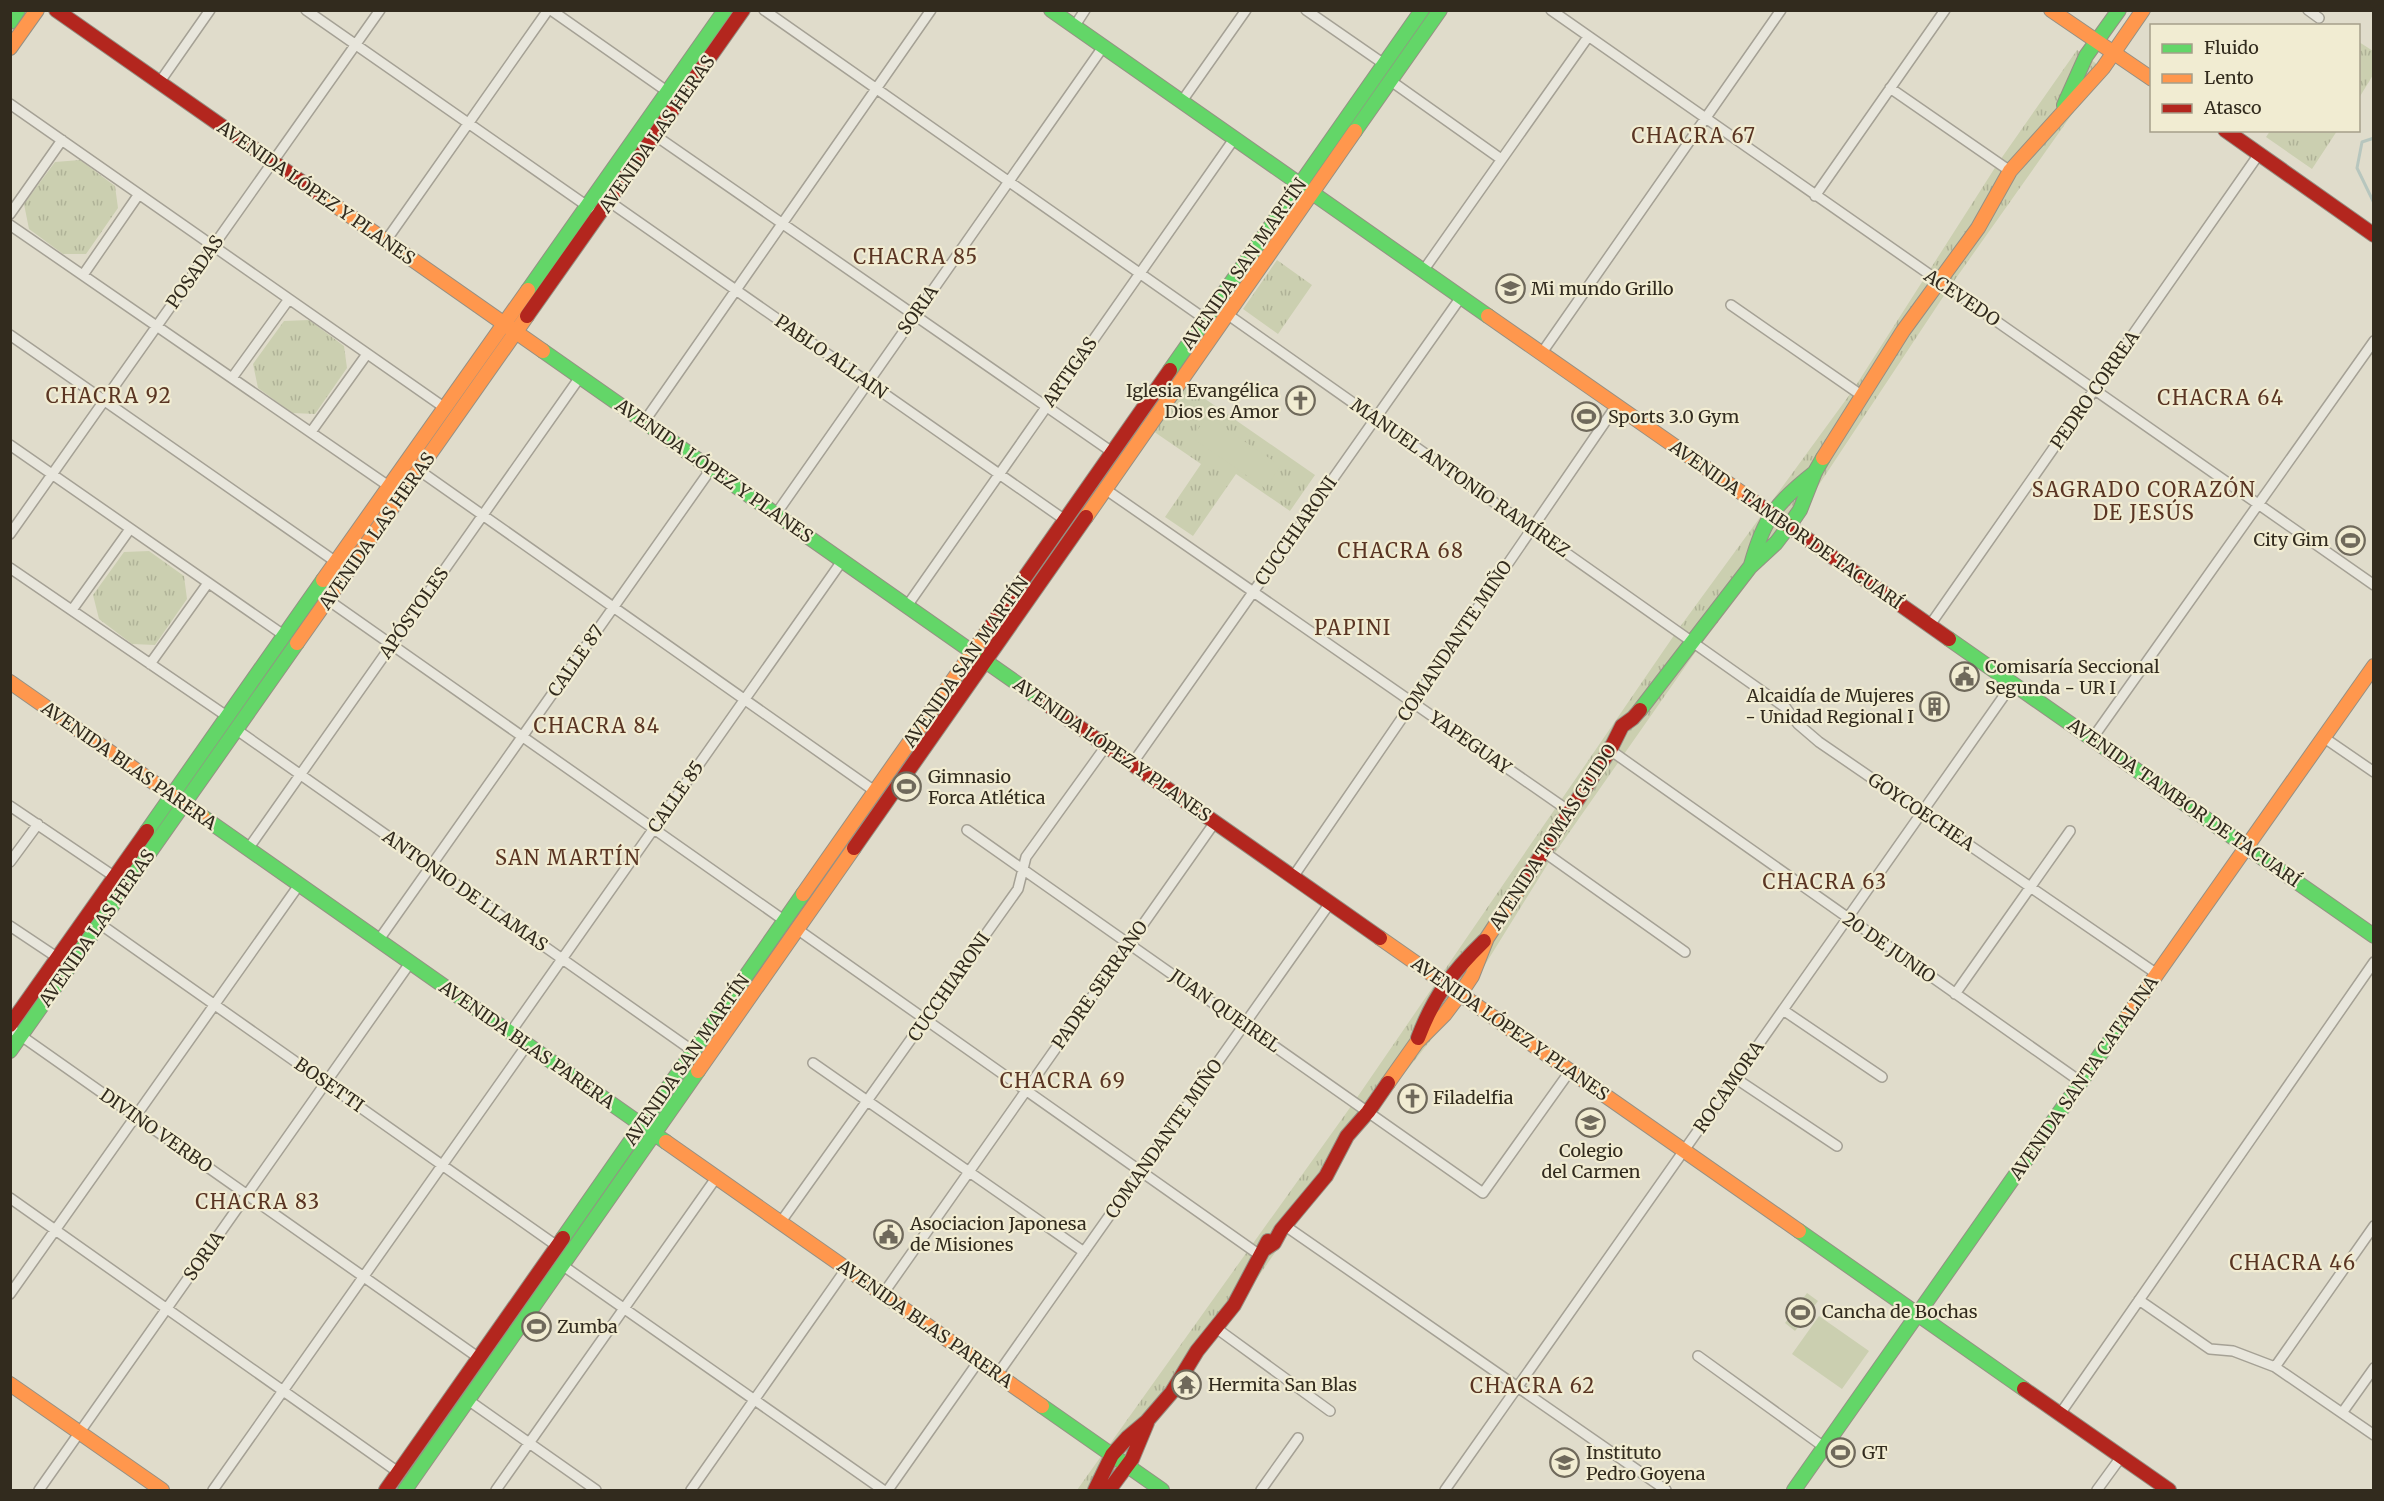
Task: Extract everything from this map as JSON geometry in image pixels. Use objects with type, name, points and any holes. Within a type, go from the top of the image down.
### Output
[{"type":"main road","points":[[10,22],[18,10]]},
{"type":"main road","points":[[10,48],[37,10]]},
{"type":"main road","name":"AVENIDA LÓPEZ Y PLANES","points":[[56,10],[2169,1491]]},
{"type":"main road","name":"AVENIDA LAS HERAS","points":[[10,1051],[14,1030],[58,958],[725,10]]},
{"type":"main road","name":"AVENIDA LAS HERAS","points":[[14,1030],[100,924],[743,10]]},
{"type":"main road","name":"AVENIDA TAMBOR DE TACUARÍ","points":[[1051,10],[2373,936]]},
{"type":"main road","name":"AVENIDA SAN MARTÍN","points":[[386,1491],[1422,10]]},
{"type":"main road","name":"AVENIDA SAN MARTÍN","points":[[405,1491],[1440,10]]},
{"type":"main road","points":[[2051,10],[2150,78]]},
{"type":"main road","name":"AVENIDA TOMÁS GUIDO","points":[[2058,118],[2086,56],[2119,10]]},
{"type":"main road","name":"AVENIDA TOMÁS GUIDO","points":[[1095,1491],[1112,1455],[1147,1421],[1172,1392],[1197,1351],[1234,1305],[1263,1253],[1268,1239],[1282,1227],[1326,1176],[1347,1136],[1368,1112],[1417,1042],[1445,1014],[1460,994],[1472,975],[1487,938],[1619,736],[1622,726],[1633,718],[1750,567],[1776,543],[1789,526],[1800,510],[1815,472],[1861,395],[1978,228],[2010,171],[2114,52],[2143,10]]},
{"type":"main road","points":[[2228,132],[2373,235]]},
{"type":"main road","name":"AVENIDA TOMÁS GUIDO","points":[[1750,567],[1760,531],[1770,514],[1782,498],[1815,472]]},
{"type":"main road","name":"AVENIDA SANTA CATALINA","points":[[1794,1491],[2373,666]]},
{"type":"main road","name":"AVENIDA BLAS PARERA","points":[[10,682],[1162,1491]]},
{"type":"main road","name":"AVENIDA TOMÁS GUIDO","points":[[1417,1042],[1430,1004],[1444,983],[1454,969],[1487,938]]},
{"type":"main road","points":[[10,1384],[162,1491]]},
{"type":"main road","name":"AVENIDA TOMÁS GUIDO","points":[[1109,1491],[1128,1467],[1137,1450],[1147,1421]]},
{"type":"street","points":[[159,83],[210,10]]},
{"type":"street","points":[[306,10],[600,214]]},
{"type":"street","name":"POSADAS","points":[[10,534],[380,10]]},
{"type":"street","points":[[385,242],[550,10],[668,92]]},
{"type":"street","points":[[764,10],[1205,319]]},
{"type":"street","points":[[644,422],[931,10]]},
{"type":"street","points":[[1074,27],[1085,10]]},
{"type":"street","points":[[1182,101],[1246,10]]},
{"type":"street","points":[[1306,10],[1384,64]]},
{"type":"street","name":"ACEVEDO","points":[[1551,10],[2373,585]]},
{"type":"street","points":[[1541,354],[1781,10]]},
{"type":"street","points":[[1815,196],[1945,10]]},
{"type":"street","points":[[2308,10],[2319,18]]},
{"type":"street","points":[[1423,271],[1588,37]]},
{"type":"street","name":"SORIA","points":[[776,514],[1103,47]]},
{"type":"street","points":[[1391,81],[1502,159]]},
{"type":"street","points":[[1890,88],[2010,171]]},
{"type":"street","points":[[10,104],[445,408]]},
{"type":"street","points":[[656,136],[1113,452]]},
{"type":"street","name":"ARTIGAS","points":[[907,606],[1234,139]]},
{"type":"street","points":[[10,214],[62,140]]},
{"type":"street","name":"PEDRO CORREA","points":[[1930,625],[2259,154]]},
{"type":"street","name":"PABLO ALLAIN","points":[[597,192],[1065,520]]},
{"type":"street","points":[[83,275],[139,194]]},
{"type":"street","points":[[10,225],[390,487]]},
{"type":"street","name":"CUCCHIARONI","points":[[1132,764],[1461,297]]},
{"type":"street","points":[[232,378],[289,299]]},
{"type":"street","points":[[1731,305],[1861,395]]},
{"type":"street","name":"MANUEL ANTONIO RAMÍREZ","points":[[1227,314],[1692,642]]},
{"type":"street","points":[[10,334],[349,571]]},
{"type":"street","points":[[2092,739],[2373,341]]},
{"type":"street","points":[[310,432],[367,354]]},
{"type":"street","name":"APÓSTOLES","points":[[248,849],[580,377]]},
{"type":"street","name":"COMANDANTE MIÑO","points":[[1293,877],[1616,406]]},
{"type":"street","points":[[10,445],[285,636]]},
{"type":"street","name":"CALLE 87","points":[[378,941],[711,469]]},
{"type":"street","points":[[420,471],[876,792]]},
{"type":"street","name":"YAPEGUAY","points":[[1105,489],[1569,811]]},
{"type":"street","points":[[72,610],[130,529]]},
{"type":"street","name":"CALLE 85","points":[[510,1033],[842,561]]},
{"type":"street","points":[[10,568],[228,717]]},
{"type":"street","points":[[150,664],[208,583]]},
{"type":"street","points":[[328,600],[785,921]]},
{"type":"street","name":"GOYCOECHEA","points":[[1692,642],[1786,708],[1798,724],[1819,742],[2157,974]]},
{"type":"street","name":"ROCAMORA","points":[[1445,1491],[2013,683]]},
{"type":"street","name":"ANTONIO DE LLAMAS","points":[[237,730],[693,1051]]},
{"type":"street","points":[[2324,737],[2373,772]]},
{"type":"street","name":"CUCCHIARONI","points":[[780,1222],[1018,889],[1026,858],[1106,746]]},
{"type":"street","name":"20 DE JUNIO","points":[[1610,750],[2081,1082]]},
{"type":"street","points":[[10,806],[115,877]]},
{"type":"street","name":"PADRE SERRANO","points":[[882,1294],[1215,822]]},
{"type":"street","points":[[10,862],[38,824]]},
{"type":"street","name":"JUAN QUEIREL","points":[[967,830],[1483,1193],[1570,1071]]},
{"type":"street","points":[[1955,994],[2070,831]]},
{"type":"street","points":[[1544,852],[1685,952]]},
{"type":"street","points":[[10,1294],[299,885]]},
{"type":"street","name":"COMANDANTE MIÑO","points":[[998,1375],[1330,903]]},
{"type":"street","name":"BOSETTI","points":[[100,924],[557,1246]]},
{"type":"street","points":[[10,926],[58,958]]},
{"type":"street","points":[[797,929],[1141,1172],[1263,1253]]},
{"type":"street","points":[[2060,1414],[2373,962]]},
{"type":"street","name":"SORIA","points":[[39,1491],[410,963]]},
{"type":"street","points":[[1783,1010],[1882,1077]]},
{"type":"street","name":"DIVINO VERBO","points":[[14,1030],[479,1358]]},
{"type":"street","points":[[213,1491],[527,1045]]},
{"type":"street","points":[[813,1063],[1084,1252]]},
{"type":"street","points":[[1735,1078],[1837,1146]]},
{"type":"street","points":[[496,1491],[716,1178]]},
{"type":"street","points":[[10,1198],[399,1472]]},
{"type":"street","points":[[2275,1367],[2373,1226]]},
{"type":"street","points":[[1282,1227],[1518,1387],[1666,1491]]},
{"type":"street","points":[[562,1265],[883,1491]]},
{"type":"street","points":[[691,1491],[846,1269]]},
{"type":"street","points":[[2139,1300],[2210,1349],[2234,1351],[2275,1367],[2373,1435]]},
{"type":"street","points":[[1216,1328],[1330,1411]]},
{"type":"street","points":[[1698,1356],[1824,1448]]},
{"type":"street","points":[[888,1491],[978,1362]]},
{"type":"street","points":[[2342,1413],[2373,1368]]},
{"type":"street","points":[[468,1400],[596,1491]]},
{"type":"street","points":[[1262,1491],[1298,1438]]},
{"type":"street","points":[[2097,1491],[2121,1457]]},
{"type":"green space","points":[[2360,43],[2373,51],[2373,75],[2360,96]]},
{"type":"green space","points":[[2077,50],[2104,69],[1949,288],[1791,527],[1699,647],[1552,857],[1465,997],[1372,1114],[1109,1490],[1077,1490],[1354,1102],[1677,631],[1853,390],[1998,163]]},
{"type":"green space","points":[[2269,132],[2336,132],[2312,169],[2266,137]]},
{"type":"green space","points":[[80,160],[115,186],[118,208],[86,254],[63,254],[29,229],[24,204],[55,162]]},
{"type":"green space","points":[[1277,260],[1312,285],[1278,334],[1243,309]]},
{"type":"green space","points":[[309,320],[344,346],[347,368],[315,414],[292,413],[258,388],[253,364],[284,321]]},
{"type":"green space","points":[[1185,385],[1315,475],[1290,511],[1236,474],[1193,536],[1165,517],[1201,464],[1153,431]]},
{"type":"green space","points":[[1207,416],[1281,466],[1265,488],[1192,438]]},
{"type":"green space","points":[[149,551],[184,576],[187,599],[155,645],[132,644],[99,619],[93,595],[124,552]]},
{"type":"green space","name":"Cancha de Bochas","points":[[1807,1293],[1818,1301],[1795,1331],[1785,1323]]},
{"type":"green space","points":[[1819,1316],[1869,1351],[1842,1389],[1792,1354]]},
{"type":"waterway","points":[[2374,138],[2362,142],[2357,168],[2374,203]]},
{"type":"traffic: fast","points":[[10,22],[18,10]]},
{"type":"traffic: fast","points":[[528,290],[725,10]]},
{"type":"traffic: fast","points":[[1051,10],[1488,316]]},
{"type":"traffic: fast","points":[[1170,370],[1422,10]]},
{"type":"traffic: fast","points":[[1355,131],[1440,10]]},
{"type":"traffic: fast","points":[[2064,105],[2086,56],[2119,10]]},
{"type":"traffic: fast","points":[[543,351],[1045,703]]},
{"type":"traffic: fast","points":[[1640,710],[1750,567],[1776,543],[1789,526],[1800,510],[1823,458]]},
{"type":"traffic: fast","points":[[1751,565],[1761,535],[1773,513],[1790,493],[1814,473]]},
{"type":"traffic: fast","points":[[147,831],[323,580]]},
{"type":"traffic: fast","points":[[1949,639],[2374,936]]},
{"type":"traffic: fast","points":[[10,1051],[297,643]]},
{"type":"traffic: fast","points":[[203,817],[666,1142]]},
{"type":"traffic: fast","points":[[563,1238],[803,894]]},
{"type":"traffic: fast","points":[[1794,1490],[2128,1015]]},
{"type":"traffic: fast","points":[[405,1490],[698,1071]]},
{"type":"traffic: fast","points":[[1799,1231],[2024,1389]]},
{"type":"traffic: fast","points":[[1042,1406],[1162,1490]]},
{"type":"traffic: slow","points":[[10,48],[37,10]]},
{"type":"traffic: slow","points":[[2051,10],[2150,78]]},
{"type":"traffic: slow","points":[[1823,458],[1903,331],[1978,228],[2010,171],[2103,68],[2143,10]]},
{"type":"traffic: slow","points":[[1086,517],[1355,131]]},
{"type":"traffic: slow","points":[[319,194],[543,351]]},
{"type":"traffic: slow","points":[[323,580],[528,290]]},
{"type":"traffic: slow","points":[[297,643],[527,316]]},
{"type":"traffic: slow","points":[[1488,316],[1749,498]]},
{"type":"traffic: slow","points":[[803,894],[988,630]]},
{"type":"traffic: slow","points":[[2128,1015],[2374,666]]},
{"type":"traffic: slow","points":[[10,682],[203,817]]},
{"type":"traffic: slow","points":[[698,1071],[854,848]]},
{"type":"traffic: slow","points":[[1388,1083],[1417,1042],[1445,1014],[1460,994],[1472,976],[1487,938],[1525,880]]},
{"type":"traffic: slow","points":[[1380,938],[1799,1231]]},
{"type":"traffic: slow","points":[[666,1142],[1042,1406]]},
{"type":"traffic: slow","points":[[10,1384],[162,1490]]},
{"type":"traffic: jam","points":[[56,10],[319,194]]},
{"type":"traffic: jam","points":[[527,316],[743,10]]},
{"type":"traffic: jam","points":[[2228,132],[2374,235]]},
{"type":"traffic: jam","points":[[988,630],[1170,370]]},
{"type":"traffic: jam","points":[[1749,498],[1949,639]]},
{"type":"traffic: jam","points":[[854,848],[1086,517]]},
{"type":"traffic: jam","points":[[1045,703],[1380,938]]},
{"type":"traffic: jam","points":[[1525,880],[1610,750],[1622,726],[1640,710]]},
{"type":"traffic: jam","points":[[10,1025],[147,831]]},
{"type":"traffic: jam","points":[[1418,1038],[1445,985],[1462,963],[1484,941]]},
{"type":"traffic: jam","points":[[1265,1249],[1274,1243],[1281,1230],[1326,1176],[1347,1136],[1368,1112],[1388,1083]]},
{"type":"traffic: jam","points":[[386,1490],[563,1238]]},
{"type":"traffic: jam","points":[[1095,1490],[1112,1455],[1147,1421],[1172,1392],[1197,1351],[1234,1305],[1268,1241]]},
{"type":"traffic: jam","points":[[2024,1389],[2169,1490]]},
{"type":"traffic: jam","points":[[1109,1490],[1132,1459],[1147,1423]]},
{"type":"place","name":"Mi mundo Grillo","points":[[1510,289]]},
{"type":"place","name":"Iglesia Evangélica Dios es Amor","points":[[1300,401]]},
{"type":"place","name":"Sports 3.0 Gym","points":[[1587,417]]},
{"type":"place","name":"City Gim","points":[[2350,540]]},
{"type":"place","name":"Comisaría Seccional Segunda - UR I","points":[[1964,677]]},
{"type":"place","name":"Alcaidía de Mujeres - Unidad Regional I","points":[[1935,706]]},
{"type":"place","name":"Gimnasio Forca Atlética","points":[[907,787]]},
{"type":"place","name":"Filadelfia","points":[[1412,1098]]},
{"type":"place","name":"Colegio del Carmen","points":[[1591,1122]]},
{"type":"place","name":"Asociacion Japonesa de Misiones","points":[[889,1234]]},
{"type":"place","name":"Cancha de Bochas","points":[[1801,1312]]},
{"type":"place","name":"Zumba","points":[[536,1327]]},
{"type":"place","name":"Hermita San Blas","points":[[1187,1385]]},
{"type":"place","name":"GT","points":[[1841,1453]]},
{"type":"place","name":"Instituto Pedro Goyena","points":[[1565,1463]]},
{"type":"district","name":"CHACRA 67","points":[[1694,136]]},
{"type":"district","name":"CHACRA 85","points":[[916,257]]},
{"type":"district","name":"CHACRA 92","points":[[109,396]]},
{"type":"district","name":"CHACRA 64","points":[[2221,398]]},
{"type":"district","name":"SAGRADO CORAZÓN DE JESÚS","points":[[2144,502]]},
{"type":"district","name":"CHACRA 68","points":[[1401,551]]},
{"type":"district","name":"PAPINI","points":[[1353,628]]},
{"type":"district","name":"CHACRA 84","points":[[597,726]]},
{"type":"district","name":"SAN MARTÍN","points":[[568,858]]},
{"type":"district","name":"CHACRA 63","points":[[1825,882]]},
{"type":"district","name":"CHACRA 69","points":[[1063,1081]]},
{"type":"district","name":"CHACRA 83","points":[[258,1202]]},
{"type":"district","name":"CHACRA 46","points":[[2293,1263]]},
{"type":"district","name":"CHACRA 62","points":[[1533,1386]]}]
